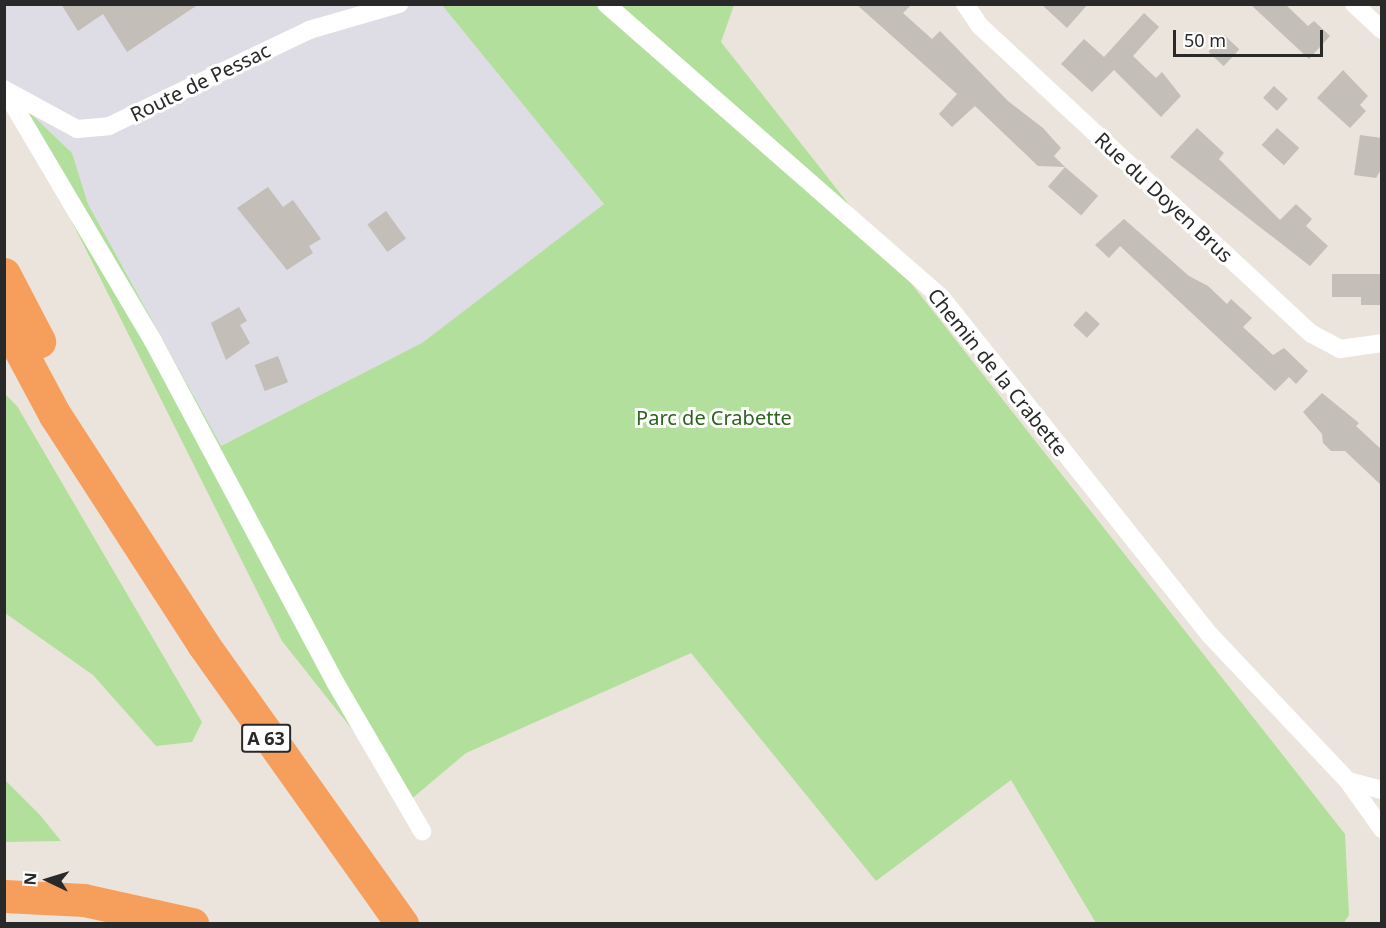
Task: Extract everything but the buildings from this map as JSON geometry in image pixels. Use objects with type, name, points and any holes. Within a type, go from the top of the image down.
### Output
[{"type":"highway","points":[[4,274],[141,544]]},
{"type":"highway","points":[[4,320],[55,414],[141,544]]},
{"type":"highway","name":"A 63","points":[[141,544],[274,750],[402,924]]},
{"type":"highway","points":[[4,897],[84,900],[192,924]]},
{"type":"street","name":"Route de Pessac","points":[[5,90],[77,129],[109,126],[309,30],[369,9],[399,4]]},
{"type":"street","name":"Chemin de la Crabette","points":[[606,4],[941,297],[1209,634],[1348,781],[1382,829]]},
{"type":"street","name":"Rue du Doyen Brus","points":[[965,4],[980,26],[1312,334],[1340,350],[1382,343]]},
{"type":"street","points":[[1354,4],[1382,30]]},
{"type":"street","points":[[5,90],[153,341],[335,682],[422,831]]},
{"type":"street","points":[[1348,781],[1382,790]]},
{"type":"shaded area","points":[[5,5],[442,5],[604,204],[422,343],[220,446],[88,204],[72,153],[5,89]]},
{"type":"green space","name":"Parc de Crabette","points":[[442,5],[734,5],[721,42],[1345,834],[1349,915],[1343,924],[1096,923],[1011,780],[876,881],[691,653],[466,753],[409,801],[282,641],[6,90],[72,153],[88,204],[221,446],[422,343],[604,204]]},
{"type":"green space","points":[[5,394],[17,406],[202,722],[192,742],[156,746],[93,675],[5,613]]},
{"type":"green space","points":[[4,779],[40,815],[61,841],[5,842]]}]
